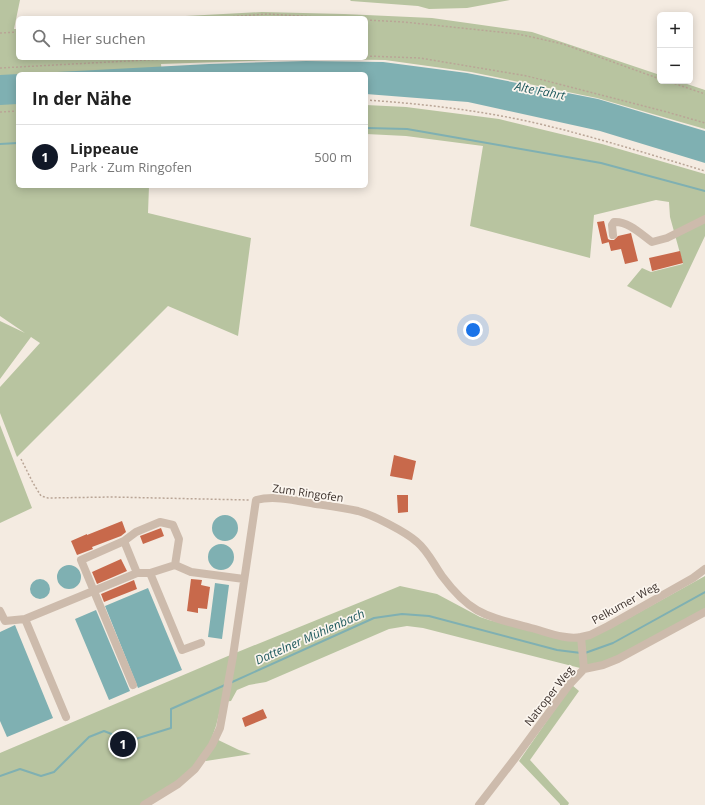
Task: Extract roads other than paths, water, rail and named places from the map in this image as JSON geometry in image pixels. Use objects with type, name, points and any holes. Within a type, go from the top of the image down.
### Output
[{"type":"street","points":[[613,235],[612,225],[614,222],[617,222],[635,229],[652,242],[667,238],[705,219]]},
{"type":"street","name":"Zum Ringofen","points":[[144,805],[178,784],[195,768],[203,758],[220,728],[233,656],[256,500],[265,498],[299,501],[359,511],[383,522],[417,542],[454,591],[465,602],[480,613],[562,636],[574,638],[581,637]]},
{"type":"street","points":[[133,685],[81,560],[124,541],[136,532],[160,522],[173,525],[179,538],[175,564]]},
{"type":"street","points":[[124,541],[137,572]]},
{"type":"street","points":[[0,612],[5,621],[25,619],[137,572],[150,573],[175,564],[191,572],[244,579]]},
{"type":"street","name":"Pelkumer Weg","points":[[581,637],[590,635],[608,626],[693,578],[705,569]]},
{"type":"street","points":[[150,573],[182,650],[201,643]]},
{"type":"street","name":"Natroper Weg","points":[[479,805],[569,685],[584,669],[603,665],[618,659],[705,612]]},
{"type":"street","points":[[25,619],[66,717]]},
{"type":"street","points":[[581,637],[584,669]]},
{"type":"water","name":"Alte Fahrt","points":[[306,61],[383,62],[467,73],[598,99],[705,131],[705,163],[600,131],[468,102],[368,94],[368,72],[57,72],[209,64]]},
{"type":"water","points":[[16,74],[16,104],[0,105],[0,75]]},
{"type":"water","points":[[225,515],[234,519],[238,528],[234,537],[225,541],[216,537],[212,528],[216,519]]},
{"type":"water","points":[[221,544],[230,548],[234,557],[230,566],[221,570],[212,566],[208,557],[212,548]]},
{"type":"water","points":[[69,565],[77,569],[81,577],[77,585],[69,589],[61,585],[57,577],[61,569]]},
{"type":"water","points":[[40,579],[47,582],[50,589],[47,596],[40,599],[33,596],[30,589],[33,582]]},
{"type":"water","points":[[215,583],[229,585],[222,639],[208,637]]},
{"type":"water","points":[[148,588],[182,670],[138,688],[105,606]]},
{"type":"water","points":[[96,610],[130,691],[109,700],[75,619]]},
{"type":"water","points":[[15,625],[53,718],[7,737],[0,721],[0,632]]},
{"type":"waterway","points":[[368,128],[407,129],[601,163],[705,191]]},
{"type":"waterway","points":[[0,144],[16,143]]},
{"type":"waterway","name":"Dattelner Mühlenbach","points":[[585,653],[613,643],[705,592]]},
{"type":"waterway","name":"Dattelner Mühlenbach","points":[[230,683],[374,618],[402,614],[429,616],[557,650],[581,653]]},
{"type":"waterway","name":"Dattelner Mühlenbach","points":[[0,776],[20,769],[41,776],[54,772],[89,737],[104,731],[129,741],[171,728],[171,709],[225,685]]},
{"type":"place","name":"Lippeaue","points":[[123,744]]}]
